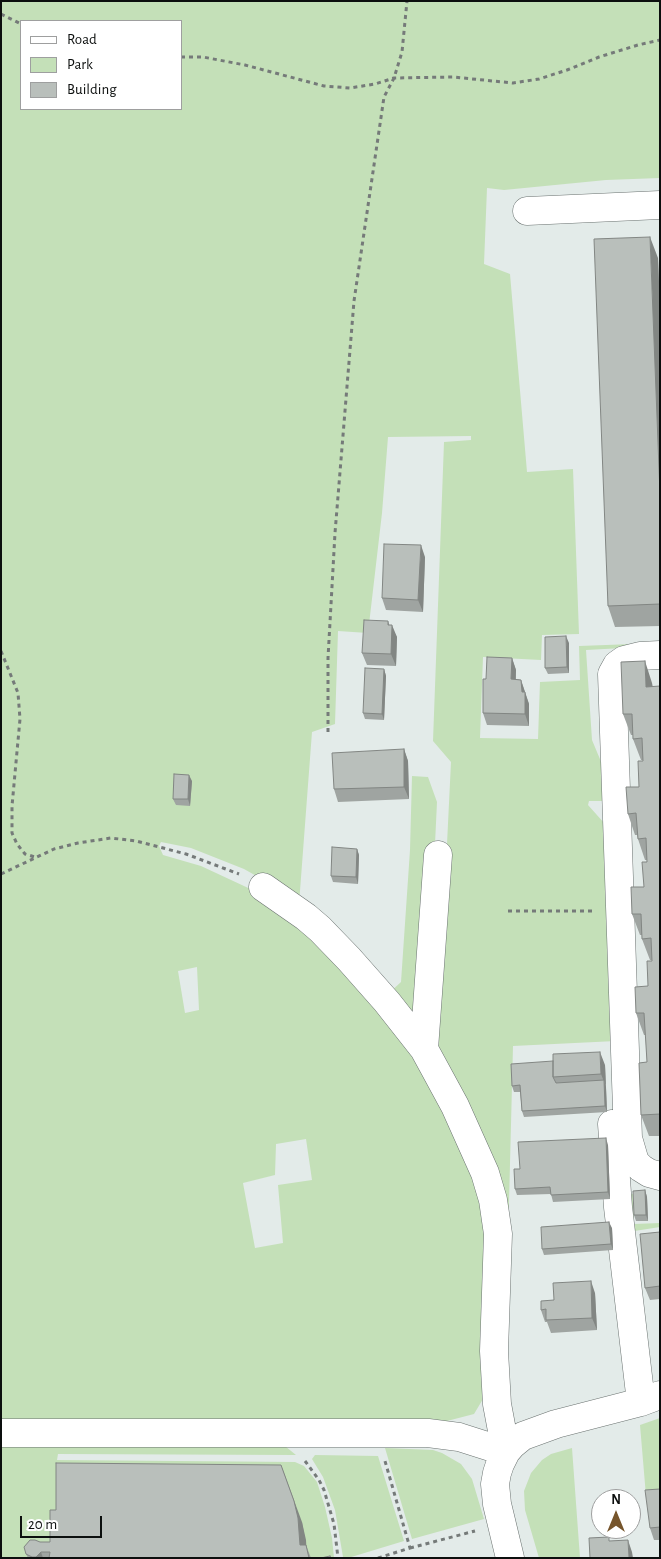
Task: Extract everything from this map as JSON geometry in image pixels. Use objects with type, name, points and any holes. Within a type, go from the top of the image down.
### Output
[{"type":"street","points":[[527,212],[660,205]]},
{"type":"street","points":[[660,655],[640,656],[624,660],[614,668],[612,677],[628,1138],[635,1162],[649,1173],[660,1176]]},
{"type":"street","points":[[424,1049],[438,854]]},
{"type":"street","points":[[263,887],[306,917],[338,946],[387,1002],[424,1049],[454,1106],[485,1173],[493,1200],[498,1234],[494,1310],[494,1369],[496,1404],[506,1452]]},
{"type":"street","points":[[510,1558],[497,1504],[495,1484],[496,1473],[506,1452],[517,1440],[534,1432],[650,1398],[618,1207],[608,1058]]},
{"type":"street","points":[[1,1433],[428,1433],[459,1437],[506,1452]]},
{"type":"path","points":[[328,732],[328,658],[334,542],[354,301],[384,96],[394,78],[402,52],[408,1]]},
{"type":"path","points":[[1,14],[20,24]]},
{"type":"path","points":[[182,57],[202,58],[244,65],[324,86],[350,88],[375,84],[394,78],[453,77],[514,83],[539,79],[630,47],[660,40]]},
{"type":"path","points":[[1,651],[18,693],[20,719],[12,806],[12,833],[17,844],[25,854],[35,857]]},
{"type":"path","points":[[1,874],[54,850],[78,843],[111,838],[136,841],[186,854],[242,875],[263,887]]},
{"type":"path","points":[[508,911],[600,912]]},
{"type":"path","points":[[277,1433],[298,1452],[319,1480],[331,1511],[338,1558]]},
{"type":"path","points":[[377,1434],[410,1548]]},
{"type":"path","points":[[378,1558],[481,1530]]},
{"type":"green space","points":[[1,1],[660,1],[660,178],[606,180],[504,190],[487,188],[484,264],[510,274],[527,472],[573,469],[579,634],[542,635],[541,660],[483,657],[480,738],[538,739],[540,682],[580,680],[579,646],[660,643],[660,646],[586,650],[592,740],[602,764],[605,801],[589,801],[588,805],[605,824],[616,1041],[513,1046],[508,1242],[437,1055],[441,964],[450,847],[447,844],[451,762],[433,741],[444,442],[471,440],[471,436],[388,437],[382,513],[368,633],[338,631],[335,724],[312,732],[299,904],[244,869],[191,848],[161,842],[159,846],[163,855],[201,866],[259,893],[300,923],[428,1069],[492,1225],[483,1399],[474,1414],[447,1421],[419,1424],[1,1422]],"holes":[[[197,967],[199,1010],[185,1013],[178,971]],[[306,1139],[312,1180],[278,1185],[283,1243],[255,1248],[243,1183],[275,1175],[276,1144]]]},
{"type":"green space","points":[[412,776],[428,777],[437,802],[435,844],[414,1022],[388,994],[401,982],[410,850]]},
{"type":"green space","points":[[633,1194],[634,1224],[660,1223],[660,1227],[628,1232],[624,1195]]},
{"type":"green space","points":[[660,1418],[660,1495],[646,1496],[640,1425]]},
{"type":"green space","points":[[1,1442],[280,1442],[296,1455],[58,1454],[57,1460],[295,1462],[304,1466],[317,1482],[332,1538],[334,1558],[1,1558]]},
{"type":"green space","points":[[385,1448],[433,1450],[461,1464],[472,1479],[484,1519],[412,1539]]},
{"type":"green space","points":[[572,1448],[580,1558],[539,1558],[525,1510],[524,1491],[531,1473],[542,1460],[551,1454]]},
{"type":"green space","points":[[315,1455],[378,1456],[404,1541],[348,1558],[343,1557],[335,1510],[323,1477],[312,1459]]},
{"type":"building","points":[[650,237],[660,494],[660,604],[608,606],[594,239]]},
{"type":"building","points":[[384,544],[421,545],[418,600],[382,598]]},
{"type":"building","points":[[364,620],[388,621],[388,625],[392,625],[391,654],[362,653]]},
{"type":"building","points":[[566,636],[567,667],[545,668],[545,637]]},
{"type":"building","points":[[487,657],[512,658],[511,679],[521,680],[522,692],[525,692],[525,714],[483,713],[483,679],[486,679]]},
{"type":"building","points":[[645,661],[646,687],[660,686],[660,1114],[641,1115],[639,1063],[647,1062],[644,1013],[636,1013],[635,987],[648,986],[647,961],[652,961],[651,938],[642,939],[641,914],[632,914],[631,887],[644,887],[642,862],[647,862],[646,838],[638,839],[636,813],[628,814],[626,787],[639,787],[638,761],[643,761],[642,738],[633,739],[632,714],[623,714],[621,662]]},
{"type":"building","points":[[365,668],[384,669],[382,714],[363,713]]},
{"type":"building","points":[[404,749],[404,787],[334,789],[332,753]]},
{"type":"building","points":[[174,774],[189,775],[188,799],[173,799]]},
{"type":"building","points":[[332,847],[357,849],[356,877],[331,876]]},
{"type":"building","points":[[600,1052],[601,1074],[553,1077],[553,1054]]},
{"type":"building","points":[[553,1061],[553,1077],[556,1083],[604,1080],[605,1106],[522,1111],[520,1085],[512,1086],[511,1064]]},
{"type":"building","points":[[606,1138],[608,1192],[551,1195],[550,1187],[515,1189],[514,1169],[520,1169],[518,1142]]},
{"type":"building","points":[[645,1190],[646,1215],[634,1215],[633,1191]]},
{"type":"building","points":[[609,1222],[611,1244],[542,1249],[541,1227]]},
{"type":"building","points":[[660,1232],[660,1286],[645,1288],[640,1234]]},
{"type":"building","points":[[591,1281],[592,1318],[546,1320],[546,1309],[541,1310],[541,1301],[554,1300],[553,1283]]},
{"type":"building","points":[[56,1463],[281,1465],[294,1501],[298,1518],[300,1545],[306,1545],[309,1558],[49,1558],[50,1552],[41,1552],[36,1557],[32,1557],[26,1554],[24,1547],[30,1540],[50,1542],[50,1510],[56,1510]]},
{"type":"building","points":[[660,1489],[660,1527],[650,1528],[645,1490]]},
{"type":"building","points":[[589,1538],[609,1539],[609,1541],[628,1540],[629,1558],[590,1558]]}]
